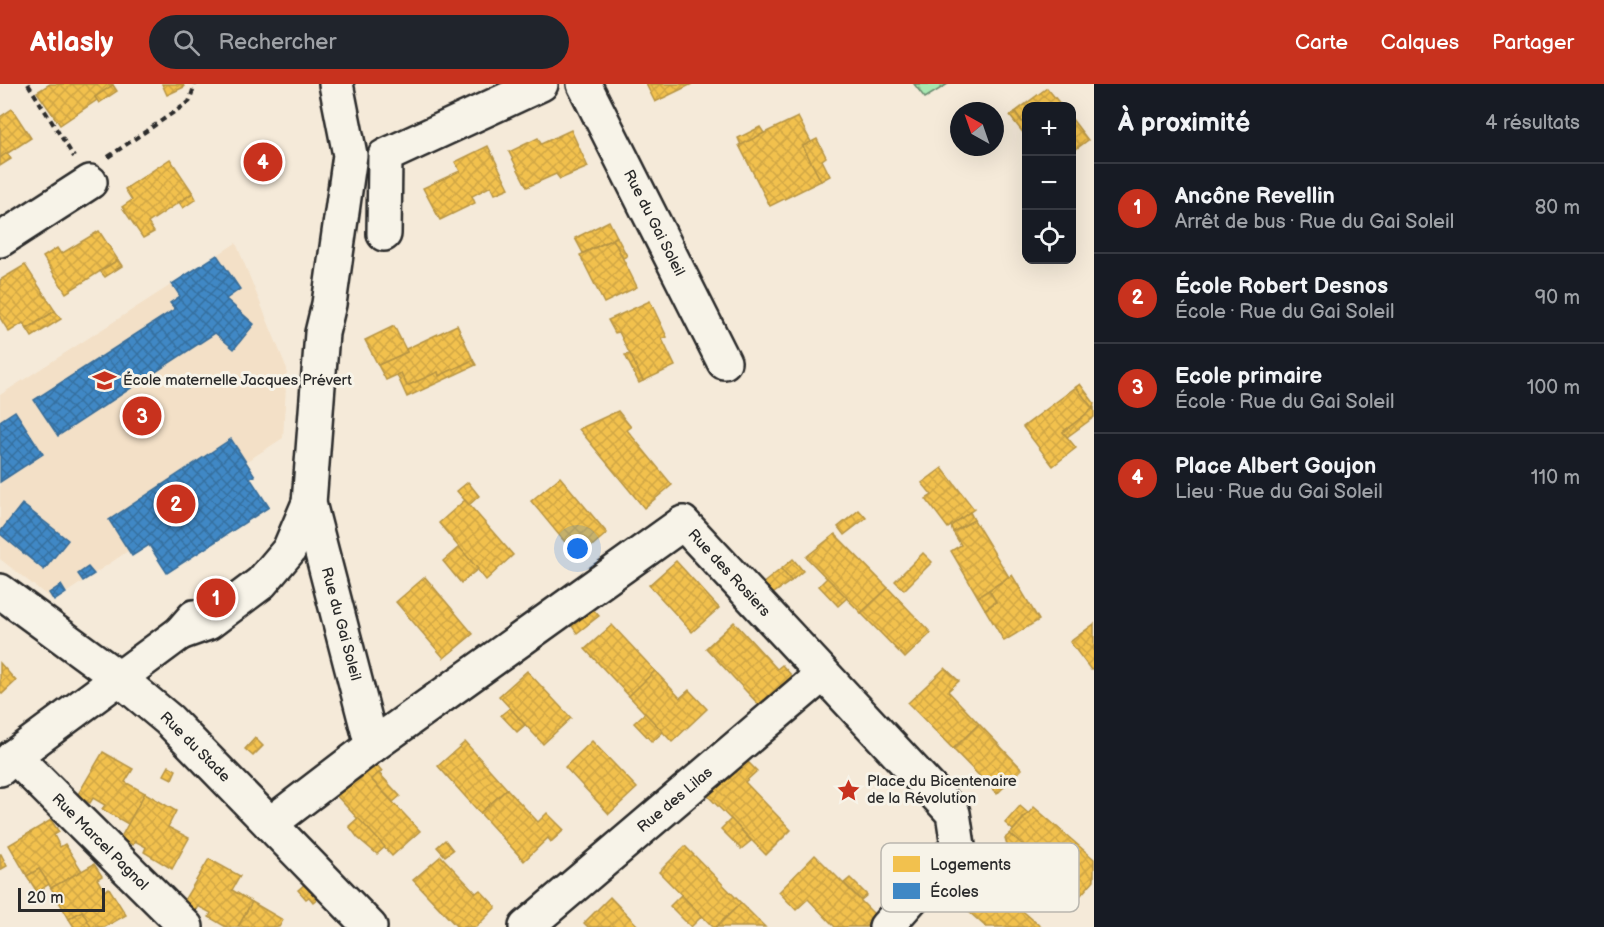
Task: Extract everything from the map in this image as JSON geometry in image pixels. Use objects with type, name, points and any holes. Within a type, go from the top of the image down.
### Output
[{"type":"street","points":[[7,763],[180,633],[200,610],[253,571],[289,550],[309,503],[322,333],[329,304],[350,155],[336,84]]},
{"type":"street","points":[[350,155],[385,156],[541,84]]},
{"type":"street","name":"Rue du Gai Soleil","points":[[584,84],[724,362]]},
{"type":"street","points":[[384,234],[385,156]]},
{"type":"street","points":[[0,240],[90,182]]},
{"type":"street","name":"Rue du Gai Soleil","points":[[309,503],[372,746]]},
{"type":"street","name":"Rue des Rosiers","points":[[270,824],[372,746],[683,523],[953,813],[958,843]]},
{"type":"street","name":"Rue du Stade","points":[[0,591],[120,678],[169,720],[370,927]]},
{"type":"street","name":"Rue des Lilas","points":[[526,927],[823,674]]},
{"type":"street","name":"Rue Marcel Pagnol","points":[[7,763],[186,927]]},
{"type":"street","name":"Rue des Rosiers","points":[[886,927],[899,912]]},
{"type":"path","points":[[28,84],[90,182]]},
{"type":"path","points":[[90,182],[95,166],[189,102],[195,84]]},
{"type":"shaded area","points":[[236,243],[287,369],[283,438],[246,462],[255,476],[250,479],[269,507],[167,573],[149,546],[132,556],[128,551],[54,601],[0,559],[0,395]]},
{"type":"green space","points":[[914,84],[948,84],[925,98]]},
{"type":"building: Logements","points":[[50,84],[113,85],[95,97],[97,100],[60,125],[37,92]]},
{"type":"building: Logements","points":[[162,84],[183,84],[184,87],[167,95]]},
{"type":"building: Logements","points":[[646,84],[692,84],[655,102]]},
{"type":"building: Logements","points":[[113,85],[117,91],[99,103],[95,97]]},
{"type":"building: Logements","points":[[1047,88],[1059,102],[1028,102]]},
{"type":"building: Logements","points":[[1022,107],[1022,122],[1015,112]]},
{"type":"building: Logements","points":[[12,109],[31,138],[0,158],[0,117]]},
{"type":"building: Logements","points":[[1015,112],[1022,122],[1022,131],[1010,116]]},
{"type":"building: Logements","points":[[798,117],[811,142],[803,146],[821,181],[770,206],[739,145]]},
{"type":"building: Logements","points":[[1076,124],[1088,140],[1076,149]]},
{"type":"building: Logements","points":[[760,127],[764,133],[741,145],[738,138]]},
{"type":"building: Logements","points":[[571,130],[588,167],[560,179],[556,174],[527,187],[509,152],[538,138],[541,144]]},
{"type":"building: Logements","points":[[817,139],[826,157],[822,160],[830,176],[821,181],[803,146]]},
{"type":"building: Logements","points":[[488,146],[509,188],[495,194],[491,186],[472,196],[475,203],[440,220],[423,188],[460,171],[455,162]]},
{"type":"building: Logements","points":[[7,153],[11,159],[0,166],[0,158]]},
{"type":"building: Logements","points":[[170,159],[193,193],[148,223],[154,232],[143,238],[122,207],[132,200],[125,189]]},
{"type":"building: Logements","points":[[193,193],[196,199],[183,208],[179,202]]},
{"type":"building: Logements","points":[[609,221],[617,237],[583,253],[575,238]]},
{"type":"building: Logements","points":[[99,231],[118,260],[66,293],[43,257],[57,248],[61,254]]},
{"type":"building: Logements","points":[[617,237],[627,256],[623,258],[613,239]]},
{"type":"building: Logements","points":[[613,239],[637,287],[604,303],[580,255]]},
{"type":"building: Logements","points":[[118,260],[122,266],[105,277],[100,271]]},
{"type":"building: Logements","points":[[25,265],[55,311],[27,329],[23,323],[9,332],[0,318],[0,280]]},
{"type":"building: Logements","points":[[650,301],[667,337],[662,339],[675,366],[643,381],[619,332],[615,333],[608,320]]},
{"type":"building: Logements","points":[[55,311],[61,319],[32,337],[27,329]]},
{"type":"building: Logements","points":[[457,325],[473,360],[439,376],[438,372],[407,386],[401,373],[386,380],[378,365]]},
{"type":"building: Logements","points":[[394,326],[407,352],[378,365],[365,340]]},
{"type":"building: Logements","points":[[630,354],[643,381],[639,383],[625,355]]},
{"type":"building: Logements","points":[[473,360],[476,365],[407,397],[397,375],[401,373],[407,386],[438,372],[439,376]]},
{"type":"building: Logements","points":[[1080,384],[1094,403],[1093,409],[1076,387]]},
{"type":"building: Logements","points":[[1076,387],[1093,409],[1063,432],[1076,448],[1053,466],[1023,427]]},
{"type":"building: Logements","points":[[1094,408],[1094,417],[1067,437],[1063,432]]},
{"type":"building: Logements","points":[[618,411],[631,427],[627,430],[672,485],[644,508],[579,429]]},
{"type":"building: Logements","points":[[942,468],[974,509],[948,528],[926,499],[932,495],[922,483]]},
{"type":"building: Logements","points":[[560,477],[607,533],[578,558],[531,501]]},
{"type":"building: Logements","points":[[468,482],[479,496],[469,505],[457,491]]},
{"type":"building: Logements","points":[[465,500],[513,555],[486,580],[439,523]]},
{"type":"building: Logements","points":[[859,510],[866,518],[844,535],[838,527]]},
{"type":"building: Logements","points":[[970,512],[974,520],[953,532],[951,526]]},
{"type":"building: Logements","points":[[974,520],[1009,577],[978,597],[951,551],[961,545],[953,532]]},
{"type":"building: Logements","points":[[835,534],[888,588],[861,613],[806,557]]},
{"type":"building: Logements","points":[[459,547],[478,569],[461,583],[443,561]]},
{"type":"building: Logements","points":[[923,553],[932,562],[904,590],[895,581]]},
{"type":"building: Logements","points":[[793,559],[803,571],[791,581],[781,569]]},
{"type":"building: Logements","points":[[676,561],[719,608],[692,632],[649,585]]},
{"type":"building: Logements","points":[[781,569],[791,581],[771,595],[762,584]]},
{"type":"building: Logements","points":[[1012,575],[1039,620],[1004,641],[985,609],[996,602],[989,590]]},
{"type":"building: Logements","points":[[425,577],[473,634],[444,658],[396,602]]},
{"type":"building: Logements","points":[[827,578],[847,598],[838,606],[819,586]]},
{"type":"building: Logements","points":[[888,588],[931,633],[905,658],[861,613]]},
{"type":"building: Logements","points":[[989,590],[996,602],[985,609],[978,597]]},
{"type":"building: Logements","points":[[591,607],[599,616],[577,633],[569,622]]},
{"type":"building: Logements","points":[[734,622],[777,669],[782,665],[792,676],[759,705],[706,648]]},
{"type":"building: Logements","points":[[1094,624],[1094,668],[1091,670],[1070,642]]},
{"type":"building: Logements","points":[[612,625],[655,671],[629,696],[585,649]]},
{"type":"building: Logements","points":[[0,663],[16,681],[2,694],[0,691]]},
{"type":"building: Logements","points":[[945,668],[959,681],[948,691],[979,724],[953,749],[908,703]]},
{"type":"building: Logements","points":[[527,671],[571,718],[543,744],[499,696]]},
{"type":"building: Logements","points":[[655,671],[680,698],[689,690],[707,709],[672,742],[629,696]]},
{"type":"building: Logements","points":[[510,708],[525,725],[517,732],[501,715]]},
{"type":"building: Logements","points":[[645,713],[663,732],[652,742],[634,723]]},
{"type":"building: Logements","points":[[979,724],[1022,769],[997,794],[953,749]]},
{"type":"building: Logements","points":[[255,738],[263,746],[253,756],[245,749]]},
{"type":"building: Logements","points":[[592,741],[637,788],[609,814],[565,767]]},
{"type":"building: Logements","points":[[465,742],[507,789],[480,813],[438,766]]},
{"type":"building: Logements","points":[[103,752],[133,769],[125,782],[145,793],[128,824],[102,809],[105,805],[93,798],[90,803],[77,796]]},
{"type":"building: Logements","points":[[745,759],[757,771],[745,782],[791,830],[766,855],[705,793]]},
{"type":"building: Logements","points":[[376,764],[382,771],[371,779],[420,831],[392,856],[335,794]]},
{"type":"building: Logements","points":[[169,766],[176,770],[172,779],[164,775]]},
{"type":"building: Logements","points":[[379,773],[400,796],[393,802],[371,779]]},
{"type":"building: Logements","points":[[507,789],[538,822],[547,813],[564,830],[551,842],[548,838],[524,861],[480,813]]},
{"type":"building: Logements","points":[[145,793],[176,811],[168,827],[189,838],[172,869],[144,852],[146,847],[135,841],[133,845],[120,839]]},
{"type":"building: Logements","points":[[1020,806],[1028,813],[1013,830],[1005,823]]},
{"type":"building: Logements","points":[[1034,807],[1076,843],[1020,843],[1010,834]]},
{"type":"building: Logements","points":[[358,818],[385,847],[377,854],[358,838],[349,826]]},
{"type":"building: Logements","points":[[731,819],[751,841],[741,849],[721,829]]},
{"type":"building: Logements","points":[[51,820],[59,832],[54,835],[60,847],[65,844],[82,871],[51,888],[39,869],[27,876],[9,845]]},
{"type":"building: Logements","points":[[1010,834],[1021,843],[1007,843],[1005,838]]},
{"type":"building: Logements","points":[[445,840],[453,850],[445,856],[437,847]]},
{"type":"building: Logements","points":[[685,846],[741,903],[716,927],[713,927],[659,872]]},
{"type":"building: Logements","points":[[1079,846],[1094,859],[1094,880],[1081,895],[1079,893]]},
{"type":"building: Logements","points":[[0,854],[7,866],[0,870]]},
{"type":"building: Logements","points":[[815,855],[876,916],[866,927],[835,927],[808,899],[796,910],[779,892]]},
{"type":"building: Logements","points":[[441,856],[476,893],[480,890],[496,907],[476,927],[457,927],[413,880]]},
{"type":"building: Logements","points":[[209,859],[240,876],[232,890],[252,902],[238,927],[226,927],[209,917],[211,913],[198,906],[196,910],[183,902]]},
{"type":"building: Logements","points":[[94,864],[102,876],[97,879],[104,891],[109,888],[126,915],[105,927],[91,927],[82,911],[69,919],[51,888]]},
{"type":"building: Logements","points":[[39,869],[49,884],[37,892],[27,876]]},
{"type":"building: Logements","points":[[850,878],[867,895],[861,900],[844,883]]},
{"type":"building: Logements","points":[[305,884],[318,898],[313,902],[309,897],[306,899],[298,890]]},
{"type":"building: Logements","points":[[681,895],[702,916],[691,927],[670,906]]},
{"type":"building: Logements","points":[[610,897],[639,927],[588,927],[584,923]]},
{"type":"building: Logements","points":[[252,902],[283,920],[279,927],[238,927]]},
{"type":"building: Logements","points":[[741,903],[765,927],[716,927]]},
{"type":"building: Logements","points":[[82,911],[91,927],[74,927],[69,919]]},
{"type":"building: Logements","points":[[969,912],[1024,912],[1041,927],[986,927]]},
{"type":"building: Écoles","points":[[217,255],[240,289],[226,299],[254,324],[234,349],[215,333],[58,436],[34,400],[175,309],[170,303],[180,296],[172,284]]},
{"type":"building: Écoles","points":[[15,411],[43,454],[0,482],[0,421]]},
{"type":"building: Écoles","points":[[231,439],[255,476],[250,478],[269,507],[167,573],[149,545],[132,556],[109,520]]},
{"type":"building: Écoles","points":[[22,504],[68,540],[44,570],[0,534]]},
{"type":"building: Écoles","points":[[88,567],[94,574],[83,581],[78,574]]},
{"type":"building: Écoles","points":[[61,585],[66,593],[54,601],[49,593]]},
{"type":"place","name":"Place Albert Goujon","points":[[263,162]]},
{"type":"place","name":"École maternelle Jacques Prévert","points":[[105,380]]},
{"type":"place","name":"Ecole primaire","points":[[142,416]]},
{"type":"place","name":"École Robert Desnos","points":[[176,504]]},
{"type":"place","name":"Ancône Revellin","points":[[216,598]]},
{"type":"place","name":"Place du Bicentenaire de la Révolution","points":[[849,790]]}]
